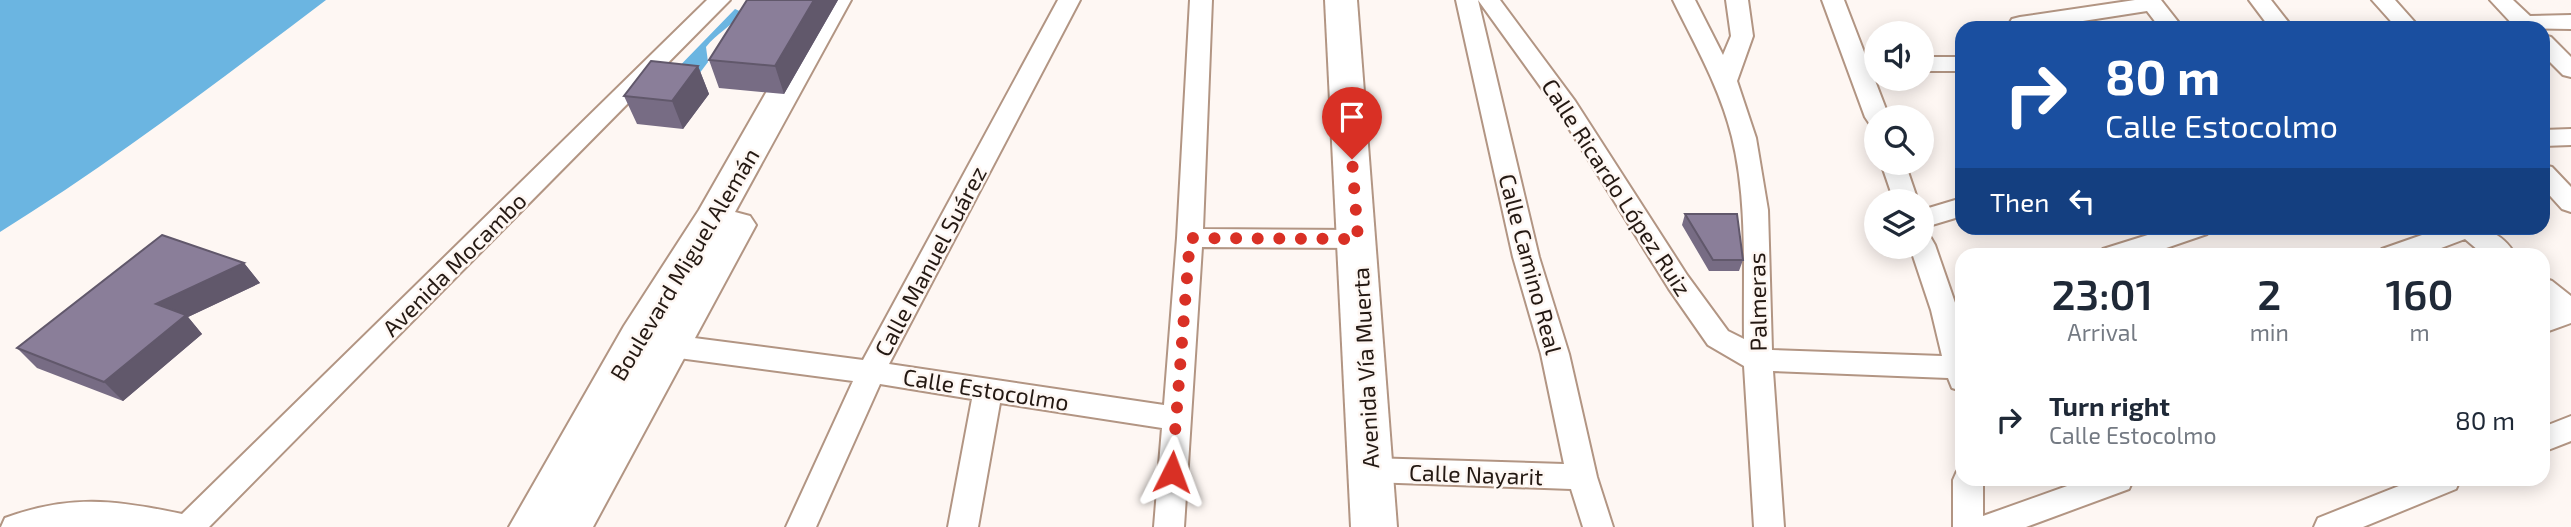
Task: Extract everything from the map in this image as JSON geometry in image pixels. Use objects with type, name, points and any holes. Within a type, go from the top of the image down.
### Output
[{"type":"main road","name":"Boulevard Miguel Alemán","points":[[532,527],[638,337],[713,218],[835,0]]},
{"type":"main road","name":"Boulevard Miguel Alemán","points":[[570,527],[864,0]]},
{"type":"main road","name":"Avenida Vía Muerta","points":[[1341,0],[1374,527]]},
{"type":"street","name":"Avenida Mocambo","points":[[188,527],[719,0]]},
{"type":"street","name":"Calle Manuel Suárez","points":[[801,527],[871,372],[1069,0]]},
{"type":"street","points":[[1169,527],[1190,238],[1201,0]]},
{"type":"street","name":"Calle Camino Real","points":[[1467,0],[1526,257],[1555,354],[1582,477],[1598,527]]},
{"type":"street","name":"Calle Ricardo López Ruiz","points":[[1489,0],[1567,106],[1678,282],[1718,338],[1758,360]]},
{"type":"street","name":"Palmeras","points":[[1684,0],[1725,81],[1744,138],[1755,210],[1758,360],[1769,527]]},
{"type":"street","points":[[1725,81],[1741,36],[1737,0]]},
{"type":"street","points":[[1833,0],[1864,58]]},
{"type":"street","points":[[2260,0],[2276,21]]},
{"type":"street","points":[[2383,0],[2402,21]]},
{"type":"street","points":[[2501,0],[2523,21]]},
{"type":"street","points":[[2038,21],[2150,2],[2166,21]]},
{"type":"street","points":[[2550,23],[2571,22]]},
{"type":"street","points":[[2550,49],[2571,70]]},
{"type":"street","points":[[1934,64],[1955,64]]},
{"type":"street","points":[[2550,138],[2571,137]]},
{"type":"street","points":[[2550,180],[2571,203]]},
{"type":"street","points":[[1934,215],[1955,209]]},
{"type":"street","points":[[2137,248],[2176,235]]},
{"type":"street","points":[[2413,248],[2449,235]]},
{"type":"street","points":[[2477,235],[2493,248]]},
{"type":"street","points":[[1190,238],[1358,239]]},
{"type":"street","points":[[1929,259],[1953,307],[1955,326]]},
{"type":"street","points":[[2550,294],[2571,312],[2550,320]]},
{"type":"street","name":"Calle Estocolmo","points":[[671,346],[871,372],[1175,418]]},
{"type":"street","points":[[1758,360],[1955,374]]},
{"type":"street","points":[[963,527],[988,389]]},
{"type":"street","points":[[2550,437],[2571,428]]},
{"type":"street","name":"Calle Nayarit","points":[[1370,470],[1582,477]]},
{"type":"street","points":[[1968,486],[1968,527]]},
{"type":"street","points":[[1990,527],[2102,486]]},
{"type":"street","points":[[2329,527],[2430,486]]},
{"type":"street","points":[[16,527],[32,520],[94,511],[181,527]]},
{"type":"water","points":[[0,0],[326,0],[125,149],[0,232]]},
{"type":"water","points":[[735,9],[742,12],[706,47],[708,62],[696,78],[665,81]]},
{"type":"building","points":[[747,0],[814,0],[775,66],[709,60]]},
{"type":"building","points":[[651,61],[698,66],[672,101],[624,96]]},
{"type":"building","points":[[1685,214],[1737,214],[1743,260],[1713,260]]},
{"type":"building","points":[[162,235],[244,263],[156,304],[186,315],[104,382],[17,348]]},
{"type":"route","points":[[1172,472],[1190,238],[1358,239],[1352,159]]}]
